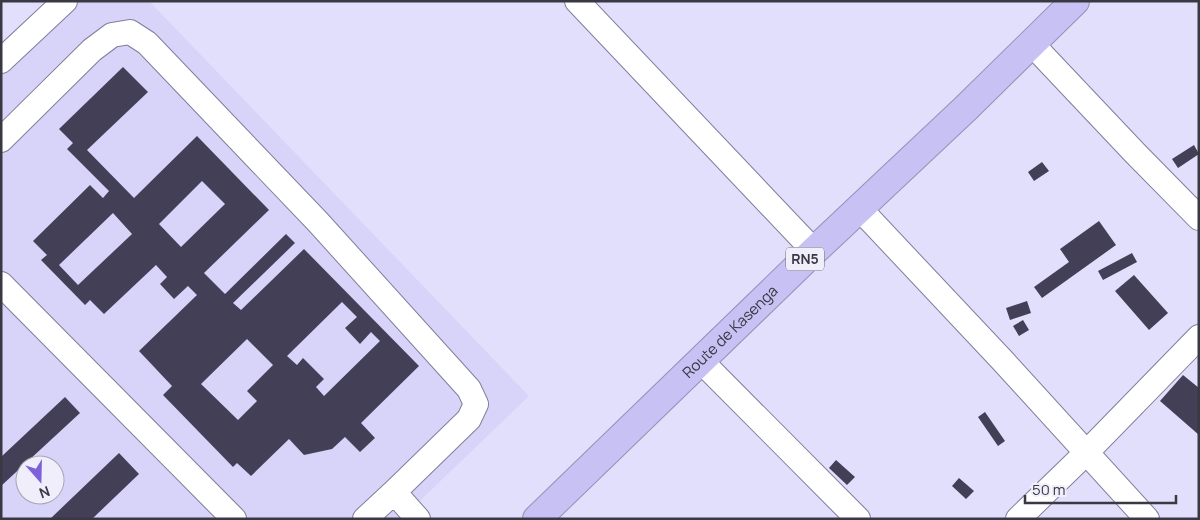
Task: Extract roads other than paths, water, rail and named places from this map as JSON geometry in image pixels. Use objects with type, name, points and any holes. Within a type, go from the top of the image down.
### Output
[{"type":"highway","name":"Route de Kasenga","points":[[538,518],[814,251],[966,109],[1075,1]]},
{"type":"street","points":[[1,61],[65,1]]},
{"type":"street","points":[[577,1],[814,251]]},
{"type":"street","points":[[1,140],[92,50],[112,35],[130,32],[147,43],[318,222],[470,389],[476,404],[470,419],[365,519]]},
{"type":"street","points":[[1031,43],[1199,218]]},
{"type":"street","points":[[860,209],[1003,361],[1146,519]]},
{"type":"street","points":[[1,284],[234,519]]},
{"type":"street","points":[[1018,519],[1086,453],[1199,337]]},
{"type":"street","points":[[700,360],[858,519]]},
{"type":"street","points":[[394,492],[418,519]]}]
